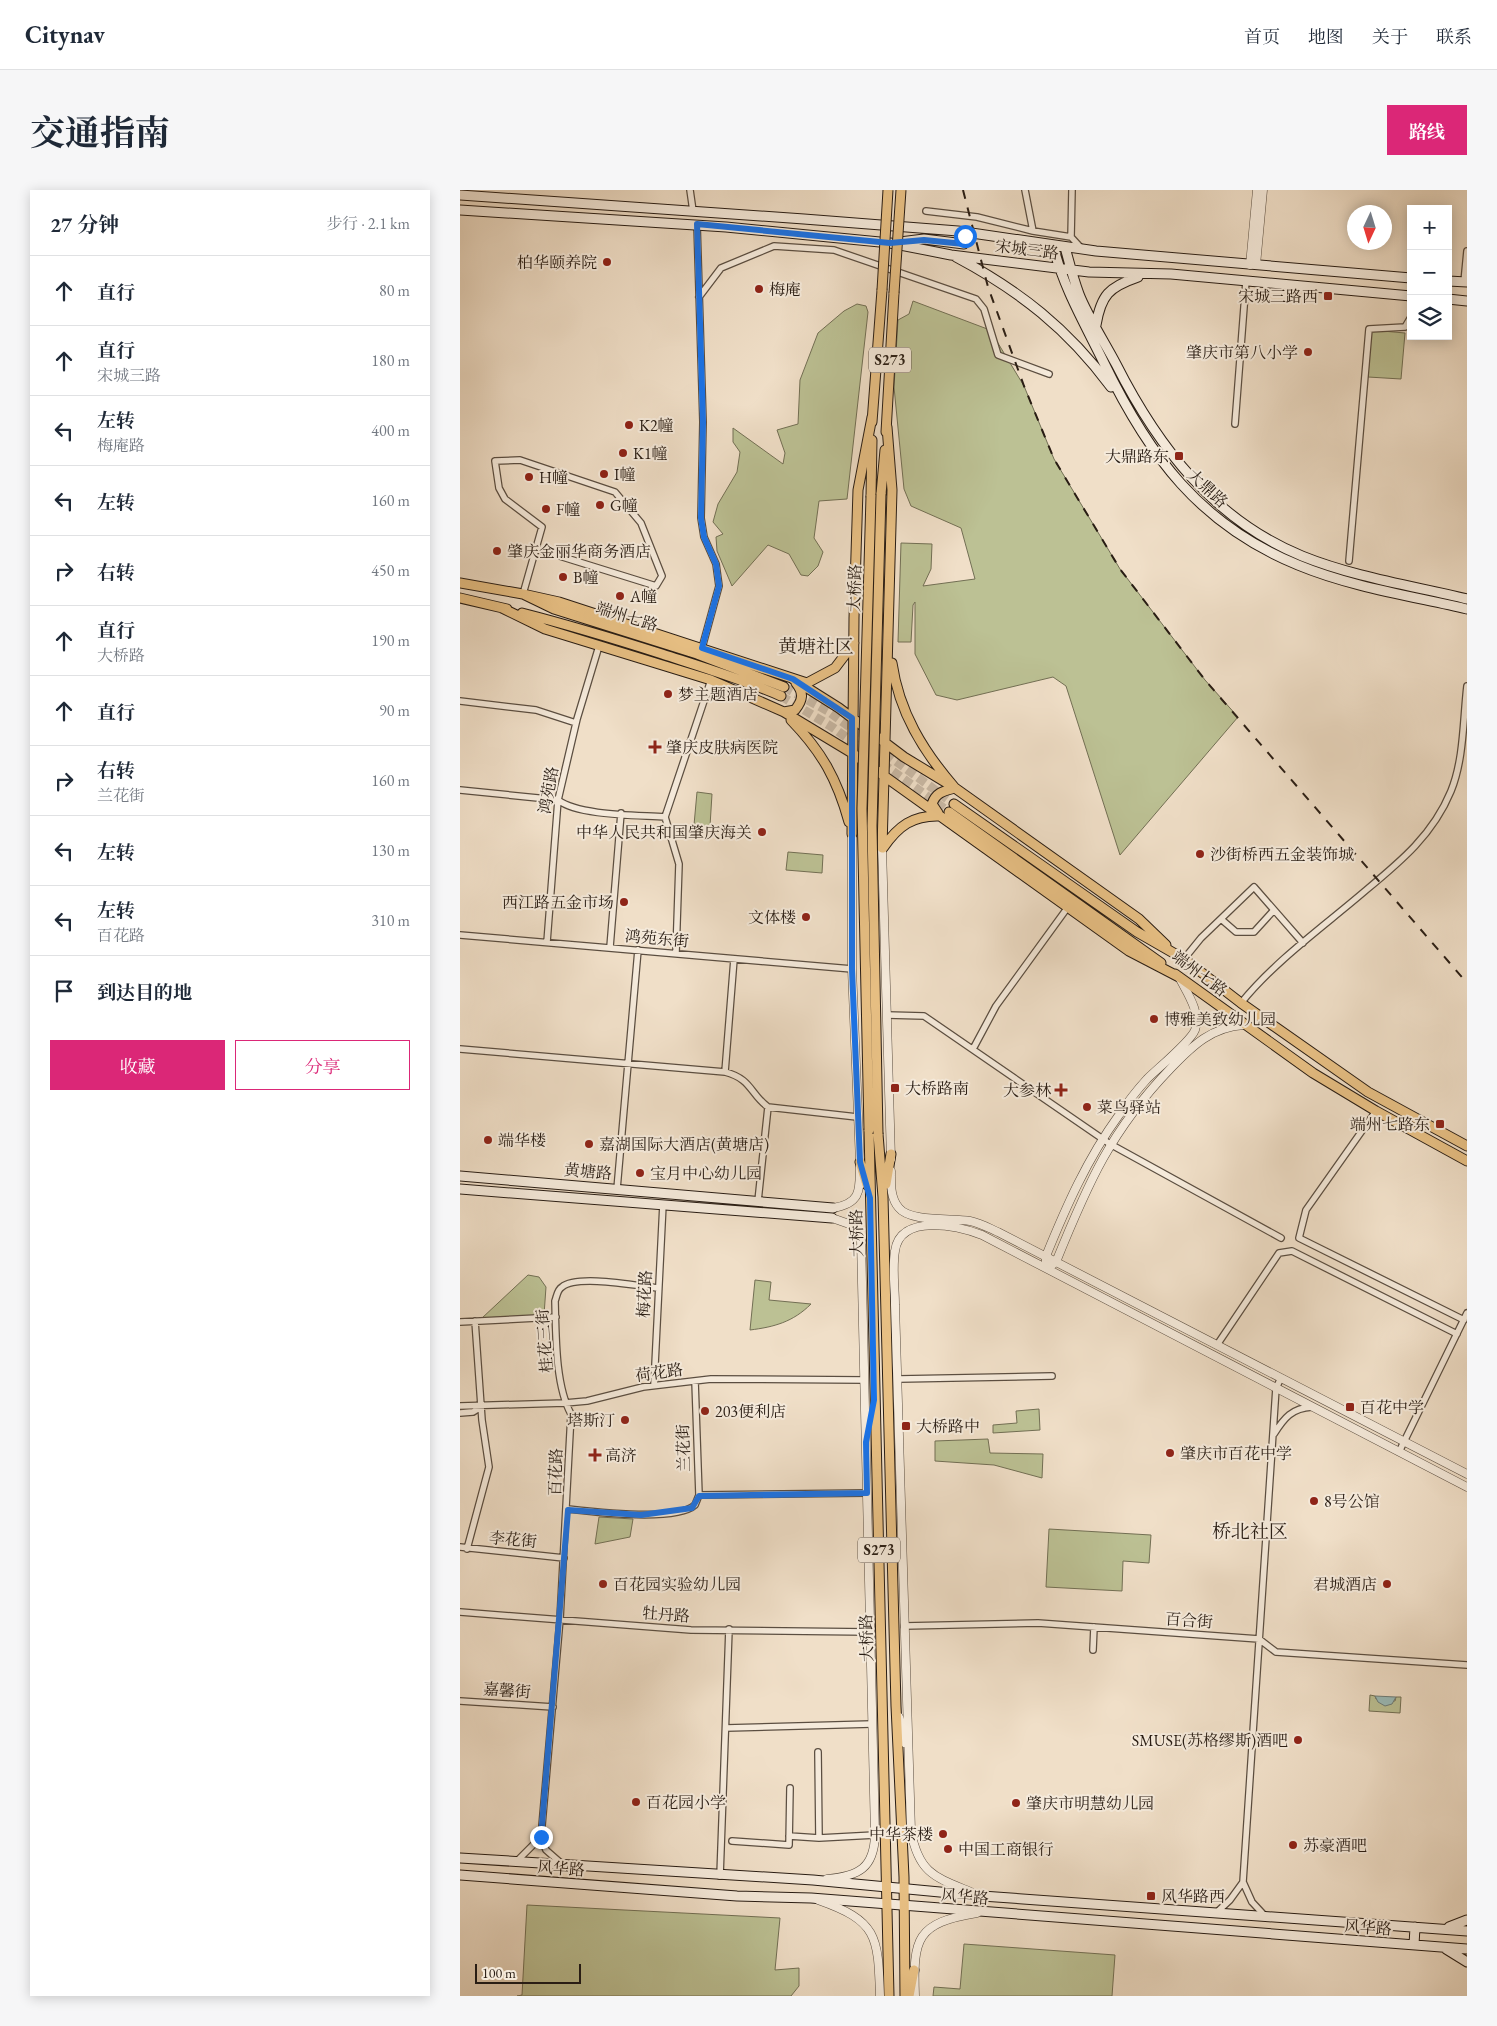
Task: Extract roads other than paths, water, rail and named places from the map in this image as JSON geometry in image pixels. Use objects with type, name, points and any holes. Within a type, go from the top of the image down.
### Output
[{"type":"main road","name":"大桥路","points":[[888,190],[872,416],[876,495],[872,826],[878,1134],[885,1254],[896,1706],[904,1888],[905,1996]]},
{"type":"main road","name":"大桥路","points":[[889,1996],[862,809],[876,495],[887,427],[901,190]]},
{"type":"main road","name":"宋城三路","points":[[460,196],[694,211],[958,232],[1082,249],[1407,278]]},
{"type":"main road","name":"宋城三路","points":[[460,210],[697,224],[890,243],[951,255],[1070,269],[1143,275],[1171,274],[1407,296]]},
{"type":"main road","points":[[890,243],[924,240],[964,244],[966,242],[965,236],[958,232]]},
{"type":"main road","name":"大鼎路","points":[[1053,245],[1063,282],[1125,406],[1144,439],[1176,480],[1230,529],[1262,548],[1299,565],[1343,579],[1467,609]]},
{"type":"main road","name":"大鼎路","points":[[1065,246],[1070,269],[1079,294],[1127,387],[1154,433],[1204,493],[1233,518],[1262,536],[1302,556],[1343,569],[1467,599]]},
{"type":"main road","points":[[951,255],[1006,285],[1056,324],[1094,364],[1125,406]]},
{"type":"main road","points":[[1171,274],[1168,267],[1173,258]]},
{"type":"main road","points":[[1096,326],[1101,303],[1111,289],[1143,275]]},
{"type":"main road","points":[[1452,281],[1466,282]]},
{"type":"main road","points":[[1452,299],[1467,301]]},
{"type":"main road","points":[[852,834],[852,718],[858,490],[872,416]]},
{"type":"main road","points":[[882,852],[892,490],[887,427]]},
{"type":"main road","name":"端州七路","points":[[460,583],[523,594],[554,609],[697,654],[782,692],[623,642],[460,598]]},
{"type":"main road","points":[[523,594],[560,602],[807,683],[827,674],[835,668],[854,642]]},
{"type":"main road","points":[[502,608],[545,629],[711,680],[784,712],[852,752],[884,777],[944,814]]},
{"type":"main road","points":[[854,642],[863,650],[871,651],[889,644]]},
{"type":"main road","points":[[889,644],[894,680],[913,730],[932,762],[955,788]]},
{"type":"main road","points":[[784,712],[795,710],[802,702],[802,694],[793,679]]},
{"type":"main road","points":[[793,679],[852,718],[884,743],[955,788],[1139,919],[1175,954]]},
{"type":"main road","points":[[784,712],[827,764],[841,795],[852,834]]},
{"type":"main road","points":[[955,788],[934,797],[932,804],[1129,951],[1179,977]]},
{"type":"main road","name":"端州七路","points":[[954,804],[1137,932],[1184,960],[1241,1003],[1368,1092],[1467,1146]]},
{"type":"main road","points":[[882,852],[891,835],[908,822],[918,817],[944,814]]},
{"type":"main road","name":"端州七路","points":[[944,814],[1134,942],[1179,977],[1313,1073],[1376,1111],[1467,1161]]},
{"type":"main road","points":[[883,1197],[891,1154]]},
{"type":"main road","points":[[860,1162],[870,1198]]},
{"type":"main road","name":"黄塘路","points":[[460,1176],[833,1208]]},
{"type":"main road","name":"黄塘路","points":[[460,1189],[832,1218]]},
{"type":"main road","points":[[884,1803],[900,1802]]},
{"type":"main road","name":"风华路","points":[[460,1858],[720,1876],[813,1880],[982,1896],[1467,1931]]},
{"type":"main road","name":"风华路","points":[[460,1875],[737,1896],[811,1898],[1467,1949]]},
{"type":"main road","points":[[811,1898],[813,1880]]},
{"type":"main road","points":[[981,1912],[982,1896]]},
{"type":"main road","points":[[1441,1929],[1467,1920]]},
{"type":"main road","points":[[1414,1945],[1415,1927]]},
{"type":"main road","points":[[1441,1946],[1467,1962]]},
{"type":"main road","points":[[909,1996],[914,1970]]},
{"type":"street","points":[[690,190],[694,211]]},
{"type":"street","points":[[1025,190],[1033,231]]},
{"type":"street","points":[[1071,237],[1072,190]]},
{"type":"street","points":[[1253,265],[1257,190]]},
{"type":"street","points":[[1253,265],[1263,190]]},
{"type":"street","points":[[926,211],[977,217],[1033,231],[1071,237],[1082,249]]},
{"type":"street","points":[[697,224],[703,422],[701,518],[704,537],[716,564],[719,586],[702,648]]},
{"type":"street","points":[[699,297],[721,268],[774,246],[834,250],[976,299],[984,309],[998,355],[1049,374]]},
{"type":"street","points":[[1466,282],[1467,251]]},
{"type":"street","points":[[1235,424],[1246,282]]},
{"type":"street","points":[[1349,561],[1369,329],[1405,327],[1407,324]]},
{"type":"street","points":[[523,594],[542,527],[505,499],[499,488],[495,460],[520,460],[615,492],[641,524],[662,576],[656,586],[537,549]]},
{"type":"street","name":"鸿苑路","points":[[547,942],[558,800],[576,723],[599,646]]},
{"type":"street","points":[[676,953],[679,864],[665,817],[711,680]]},
{"type":"street","points":[[1241,1003],[1261,979],[1402,860],[1425,838],[1440,815],[1458,769],[1467,686]]},
{"type":"street","points":[[460,701],[536,710],[576,723]]},
{"type":"street","points":[[460,790],[558,800],[565,805],[580,810],[665,817]]},
{"type":"street","points":[[610,947],[621,813]]},
{"type":"street","points":[[833,1208],[854,1201],[858,1192],[860,1162],[852,969],[852,834]]},
{"type":"street","points":[[852,853],[860,846],[868,845],[882,852],[891,1188],[894,1202],[900,1210],[912,1216],[970,1221],[998,1232],[1467,1474]]},
{"type":"street","points":[[1184,960],[1201,938],[1254,887],[1303,943]]},
{"type":"street","points":[[973,1049],[996,1006],[1068,907]]},
{"type":"street","points":[[1221,919],[1236,932],[1254,932],[1274,910]]},
{"type":"street","name":"鸿苑东街","points":[[460,935],[852,969]]},
{"type":"street","points":[[617,1189],[638,950]]},
{"type":"street","points":[[725,1072],[734,959]]},
{"type":"street","points":[[1047,1268],[1046,1256],[1075,1185],[1102,1139],[1146,1081],[1193,1035],[1196,1028],[1195,1012],[1179,977]]},
{"type":"street","points":[[887,1015],[924,1016],[1110,1144],[1281,1238]]},
{"type":"street","points":[[1047,1268],[1056,1262],[1085,1190],[1124,1122],[1152,1088],[1183,1056],[1215,1030],[1226,1026],[1244,1024]]},
{"type":"street","points":[[460,1048],[725,1072],[734,1074],[749,1085],[768,1107],[857,1117]]},
{"type":"street","points":[[758,1201],[768,1107]]},
{"type":"street","points":[[1376,1111],[1306,1210],[1299,1238],[1464,1320]]},
{"type":"street","name":"梅花路","points":[[654,1385],[663,1204]]},
{"type":"street","points":[[813,1880],[843,1877],[858,1871],[871,1860],[874,1851],[875,1835],[862,1252],[858,1232],[852,1225],[832,1218]]},
{"type":"street","points":[[982,1896],[938,1878],[920,1862],[915,1852],[911,1831],[904,1626],[899,1379],[895,1305],[895,1249],[904,1232],[921,1225],[969,1230],[1047,1268],[1467,1487]]},
{"type":"street","points":[[1217,1345],[1279,1253],[1292,1251],[1457,1334]]},
{"type":"street","points":[[862,1252],[871,1270]]},
{"type":"street","points":[[885,1254],[895,1305]]},
{"type":"street","name":"桂花三街","points":[[565,1404],[561,1388],[555,1301],[558,1290],[563,1285],[573,1282],[658,1288]]},
{"type":"street","points":[[1399,1452],[1467,1313]]},
{"type":"street","points":[[460,1322],[556,1317]]},
{"type":"street","points":[[467,1549],[489,1467],[481,1407],[475,1321]]},
{"type":"street","points":[[899,1379],[1052,1376]]},
{"type":"street","points":[[1265,1916],[1252,1902],[1243,1882],[1276,1388],[1281,1378]]},
{"type":"street","name":"荷花路","points":[[460,1406],[565,1404],[654,1385],[695,1381],[864,1380]]},
{"type":"street","name":"兰花街","points":[[695,1381],[699,1496]]},
{"type":"street","points":[[866,1442],[874,1400]]},
{"type":"street","name":"百花路","points":[[541,1837],[568,1510],[572,1414],[565,1404]]},
{"type":"street","points":[[460,1413],[473,1412],[481,1407]]},
{"type":"street","points":[[1273,1436],[1282,1421],[1292,1411],[1313,1407]]},
{"type":"street","points":[[568,1510],[641,1515],[692,1508],[699,1496],[867,1493]]},
{"type":"street","name":"李花街","points":[[460,1547],[564,1558]]},
{"type":"street","points":[[895,1611],[903,1562]]},
{"type":"street","name":"牡丹路","points":[[460,1612],[691,1630],[870,1632]]},
{"type":"street","name":"百合街","points":[[904,1626],[1038,1623],[1259,1639],[1276,1652],[1467,1666]]},
{"type":"street","points":[[1093,1650],[1094,1627]]},
{"type":"street","points":[[720,1876],[729,1629]]},
{"type":"street","points":[[870,1653],[883,1699]]},
{"type":"street","name":"嘉馨街","points":[[460,1701],[553,1707]]},
{"type":"street","points":[[896,1706],[909,1759]]},
{"type":"street","points":[[726,1728],[872,1724]]},
{"type":"street","points":[[818,1752],[819,1838]]},
{"type":"street","points":[[732,1841],[789,1844],[790,1788]]},
{"type":"street","points":[[875,1835],[885,1822]]},
{"type":"street","points":[[789,1836],[819,1838],[875,1835],[886,1845]]},
{"type":"street","points":[[517,1861],[541,1837],[546,1850],[564,1865]]},
{"type":"street","points":[[1216,1913],[1230,1900],[1243,1882]]},
{"type":"street","points":[[811,1898],[856,1916],[873,1936],[879,1958],[879,1996]]},
{"type":"street","points":[[915,1996],[914,1970],[917,1946],[921,1937],[928,1929],[949,1917],[981,1912]]},
{"type":"water","points":[[1375,1696],[1396,1697],[1392,1704],[1385,1706],[1378,1702]]},
{"type":"tunnel","points":[[784,687],[828,711],[954,804]]},
{"type":"tunnel","points":[[781,696],[832,727],[949,812]]},
{"type":"railway","points":[[963,190],[988,287],[1024,386],[1054,459],[1120,569],[1205,680],[1467,983]]},
{"type":"place","name":"柏华颐养院","points":[[607,262]]},
{"type":"place","name":"梅庵","points":[[759,289]]},
{"type":"place","name":"宋城三路西","points":[[1328,296]]},
{"type":"place","name":"肇庆市第八小学","points":[[1308,352]]},
{"type":"place","name":"K2幢","points":[[629,425]]},
{"type":"place","name":"K1幢","points":[[623,453]]},
{"type":"place","name":"大鼎路东","points":[[1179,456]]},
{"type":"place","name":"I幢","points":[[604,474]]},
{"type":"place","name":"H幢","points":[[529,477]]},
{"type":"place","name":"G幢","points":[[600,505]]},
{"type":"place","name":"F幢","points":[[546,509]]},
{"type":"place","name":"肇庆金丽华商务酒店","points":[[497,551]]},
{"type":"place","name":"B幢","points":[[563,577]]},
{"type":"place","name":"A幢","points":[[620,596]]},
{"type":"place","name":"梦主题酒店","points":[[668,694]]},
{"type":"place","name":"肇庆皮肤病医院","points":[[655,747]]},
{"type":"place","name":"中华人民共和国肇庆海关","points":[[762,832]]},
{"type":"place","name":"沙街桥西五金装饰城","points":[[1200,854]]},
{"type":"place","name":"西江路五金市场","points":[[624,902]]},
{"type":"place","name":"文体楼","points":[[806,917]]},
{"type":"place","name":"博雅美致幼儿园","points":[[1154,1019]]},
{"type":"place","name":"大桥路南","points":[[895,1088]]},
{"type":"place","name":"大参林","points":[[1061,1090]]},
{"type":"place","name":"菜鸟驿站","points":[[1087,1107]]},
{"type":"place","name":"端州七路东","points":[[1440,1124]]},
{"type":"place","name":"端华楼","points":[[488,1140]]},
{"type":"place","name":"嘉湖国际大酒店(黄塘店)","points":[[589,1144]]},
{"type":"place","name":"宝月中心幼儿园","points":[[640,1173]]},
{"type":"place","name":"百花中学","points":[[1350,1407]]},
{"type":"place","name":"203便利店","points":[[705,1411]]},
{"type":"place","name":"塔斯汀","points":[[625,1420]]},
{"type":"place","name":"大桥路中","points":[[906,1426]]},
{"type":"place","name":"肇庆市百花中学","points":[[1170,1453]]},
{"type":"place","name":"高济","points":[[595,1455]]},
{"type":"place","name":"8号公馆","points":[[1314,1501]]},
{"type":"place","name":"百花园实验幼儿园","points":[[603,1584]]},
{"type":"place","name":"君城酒店","points":[[1387,1584]]},
{"type":"place","name":"SMUSE(苏格缪斯)酒吧","points":[[1298,1740]]},
{"type":"place","name":"百花园小学","points":[[636,1802]]},
{"type":"place","name":"肇庆市明慧幼儿园","points":[[1016,1803]]},
{"type":"place","name":"中华茶楼","points":[[943,1834]]},
{"type":"place","name":"苏豪酒吧","points":[[1293,1845]]},
{"type":"place","name":"中国工商银行","points":[[948,1849]]},
{"type":"place","name":"风华路西","points":[[1151,1896]]},
{"type":"district","name":"黄塘社区","points":[[816,646]]},
{"type":"district","name":"桥北社区","points":[[1250,1531]]}]
